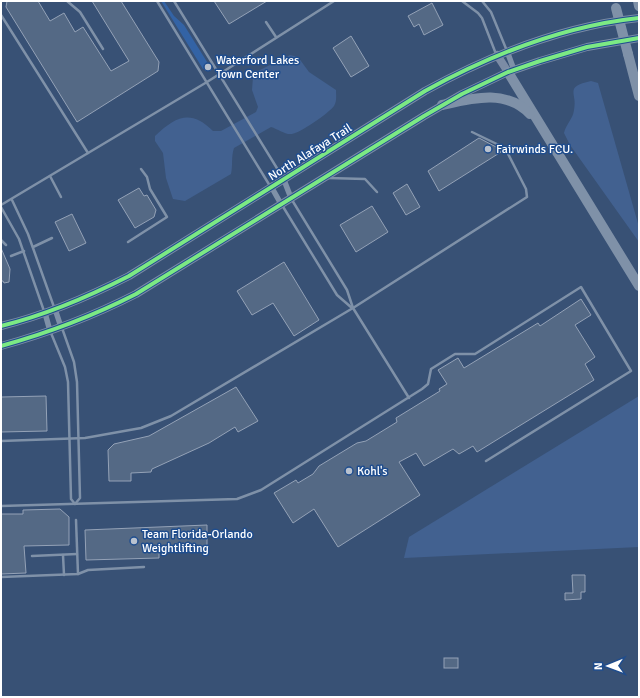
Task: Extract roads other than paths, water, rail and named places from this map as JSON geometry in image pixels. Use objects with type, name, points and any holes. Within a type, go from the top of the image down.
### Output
[{"type":"highway","points":[[638,1],[639,6]]},
{"type":"highway","points":[[615,5],[639,96]]},
{"type":"highway","points":[[511,71],[540,124],[639,286]]},
{"type":"highway","points":[[442,105],[474,98],[493,96],[523,107],[540,124]]},
{"type":"main road","name":"North Alafaya Trail","points":[[1,326],[45,313],[81,299],[128,276],[272,188],[425,91],[497,55],[580,28],[639,18]]},
{"type":"main road","points":[[1,346],[61,327],[112,306],[136,294],[442,105],[511,71],[582,49],[639,38]]},
{"type":"main road","points":[[497,55],[511,71]]},
{"type":"street","points":[[507,51],[511,71]]},
{"type":"street","points":[[284,180],[291,198]]},
{"type":"street","points":[[272,188],[281,204]]},
{"type":"street","points":[[55,309],[61,327]]},
{"type":"street","points":[[45,313],[50,331]]},
{"type":"lane","points":[[67,1],[80,12],[103,48]]},
{"type":"lane","points":[[157,1],[272,188]]},
{"type":"lane","points":[[174,1],[284,180]]},
{"type":"lane","points":[[45,313],[24,251],[1,206],[207,82],[334,1]]},
{"type":"lane","points":[[462,1],[478,13],[482,18],[497,55]]},
{"type":"lane","points":[[482,1],[491,12],[507,51]]},
{"type":"lane","points":[[1,15],[88,154]]},
{"type":"lane","points":[[266,22],[276,37]]},
{"type":"lane","points":[[1,441],[79,438],[141,428],[171,416],[352,308],[527,197],[526,189],[505,148],[472,132]]},
{"type":"lane","points":[[128,242],[167,217],[150,189],[147,176],[141,169]]},
{"type":"lane","points":[[50,176],[61,197]]},
{"type":"lane","points":[[324,178],[365,179],[377,192]]},
{"type":"lane","points":[[291,198],[348,290],[352,308]]},
{"type":"lane","points":[[12,200],[33,248],[55,309]]},
{"type":"lane","points":[[281,204],[337,295],[352,308],[408,398]]},
{"type":"lane","points":[[33,248],[52,238]]},
{"type":"lane","points":[[1,240],[6,245]]},
{"type":"lane","points":[[11,256],[24,251]]},
{"type":"lane","points":[[1,506],[237,499],[261,490],[428,384],[431,369],[455,354],[474,354],[581,286],[631,371],[486,461]]},
{"type":"lane","points":[[61,327],[74,362],[76,375],[80,498],[75,504]]},
{"type":"lane","points":[[50,331],[65,367],[68,382],[71,499],[75,504]]},
{"type":"lane","points":[[76,520],[78,574]]},
{"type":"lane","points":[[32,556],[77,554]]},
{"type":"lane","points":[[63,555],[64,575]]},
{"type":"lane","points":[[1,577],[64,575],[78,574],[88,570],[144,567]]},
{"type":"place","name":"Waterford Lakes Town Center","points":[[208,67]]},
{"type":"place","name":"Fairwinds FCU.","points":[[488,149]]},
{"type":"place","name":"Kohl's","points":[[349,471]]},
{"type":"place","name":"Team Florida-Orlando Weightlifting","points":[[134,541]]}]
